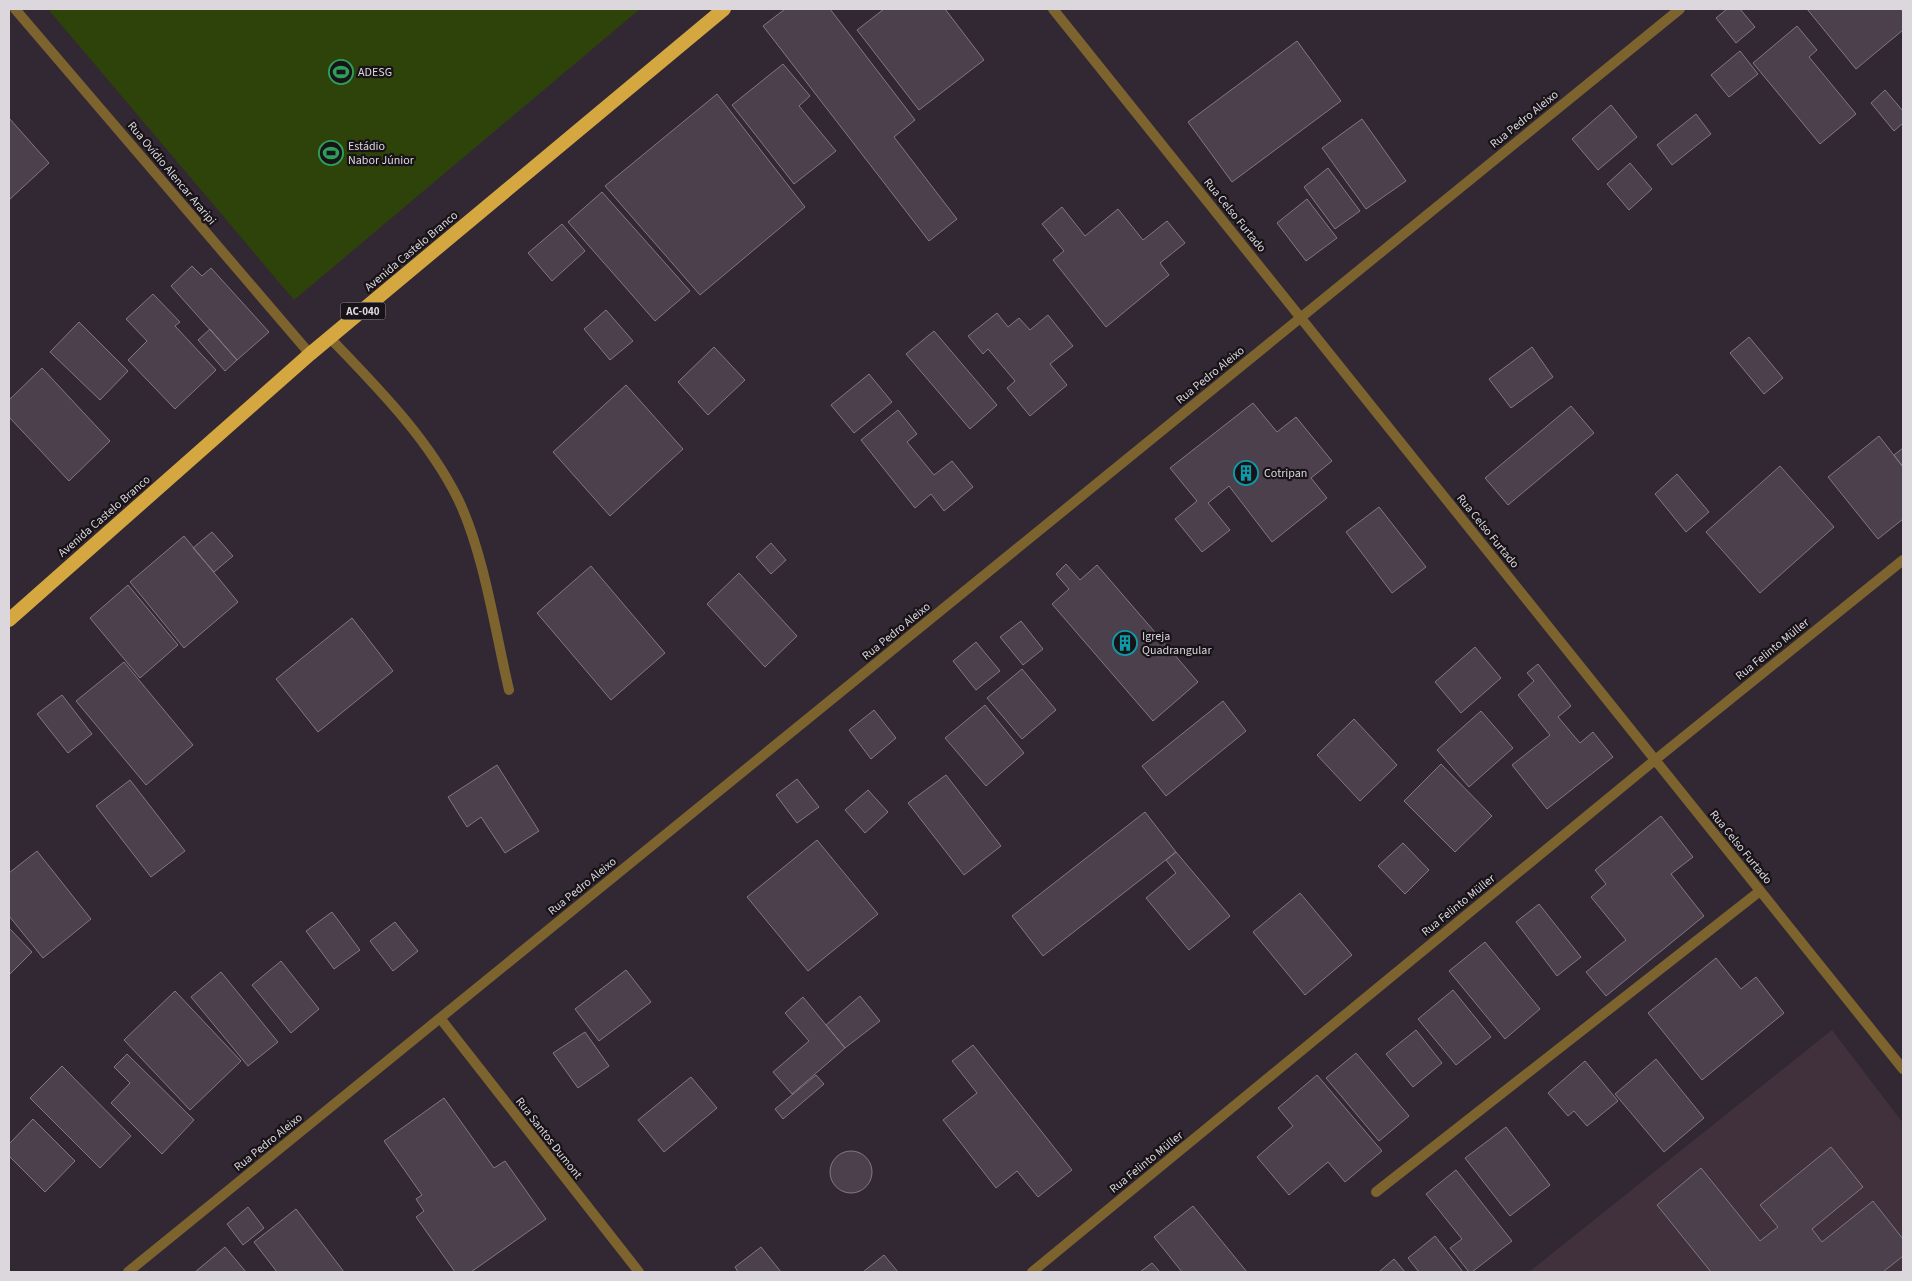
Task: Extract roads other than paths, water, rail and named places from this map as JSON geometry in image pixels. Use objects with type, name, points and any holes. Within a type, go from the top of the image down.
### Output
[{"type":"highway","name":"Avenida Castelo Branco","points":[[9,620],[310,354],[724,9]]},
{"type":"street","name":"Rua Ovídio Alencar Araripi","points":[[15,9],[310,354]]},
{"type":"street","name":"Rua Celso Furtado","points":[[1053,9],[1301,316],[1903,1070]]},
{"type":"street","name":"Rua Pedro Aleixo","points":[[128,1272],[1680,9]]},
{"type":"street","points":[[330,338],[375,385],[434,456],[458,499],[475,542],[509,690]]},
{"type":"street","name":"Rua Felinto Müller","points":[[1032,1272],[1655,760],[1903,560]]},
{"type":"street","points":[[1376,1192],[1760,891]]},
{"type":"street","name":"Rua Santos Dumont","points":[[440,1018],[639,1272]]},
{"type":"place","name":"ADESG","points":[[341,72]]},
{"type":"place","name":"Estádio Nabor Júnior","points":[[331,153]]},
{"type":"place","name":"Cotripan","points":[[1246,473]]},
{"type":"place","name":"Igreja Quadrangular","points":[[1125,643]]}]
